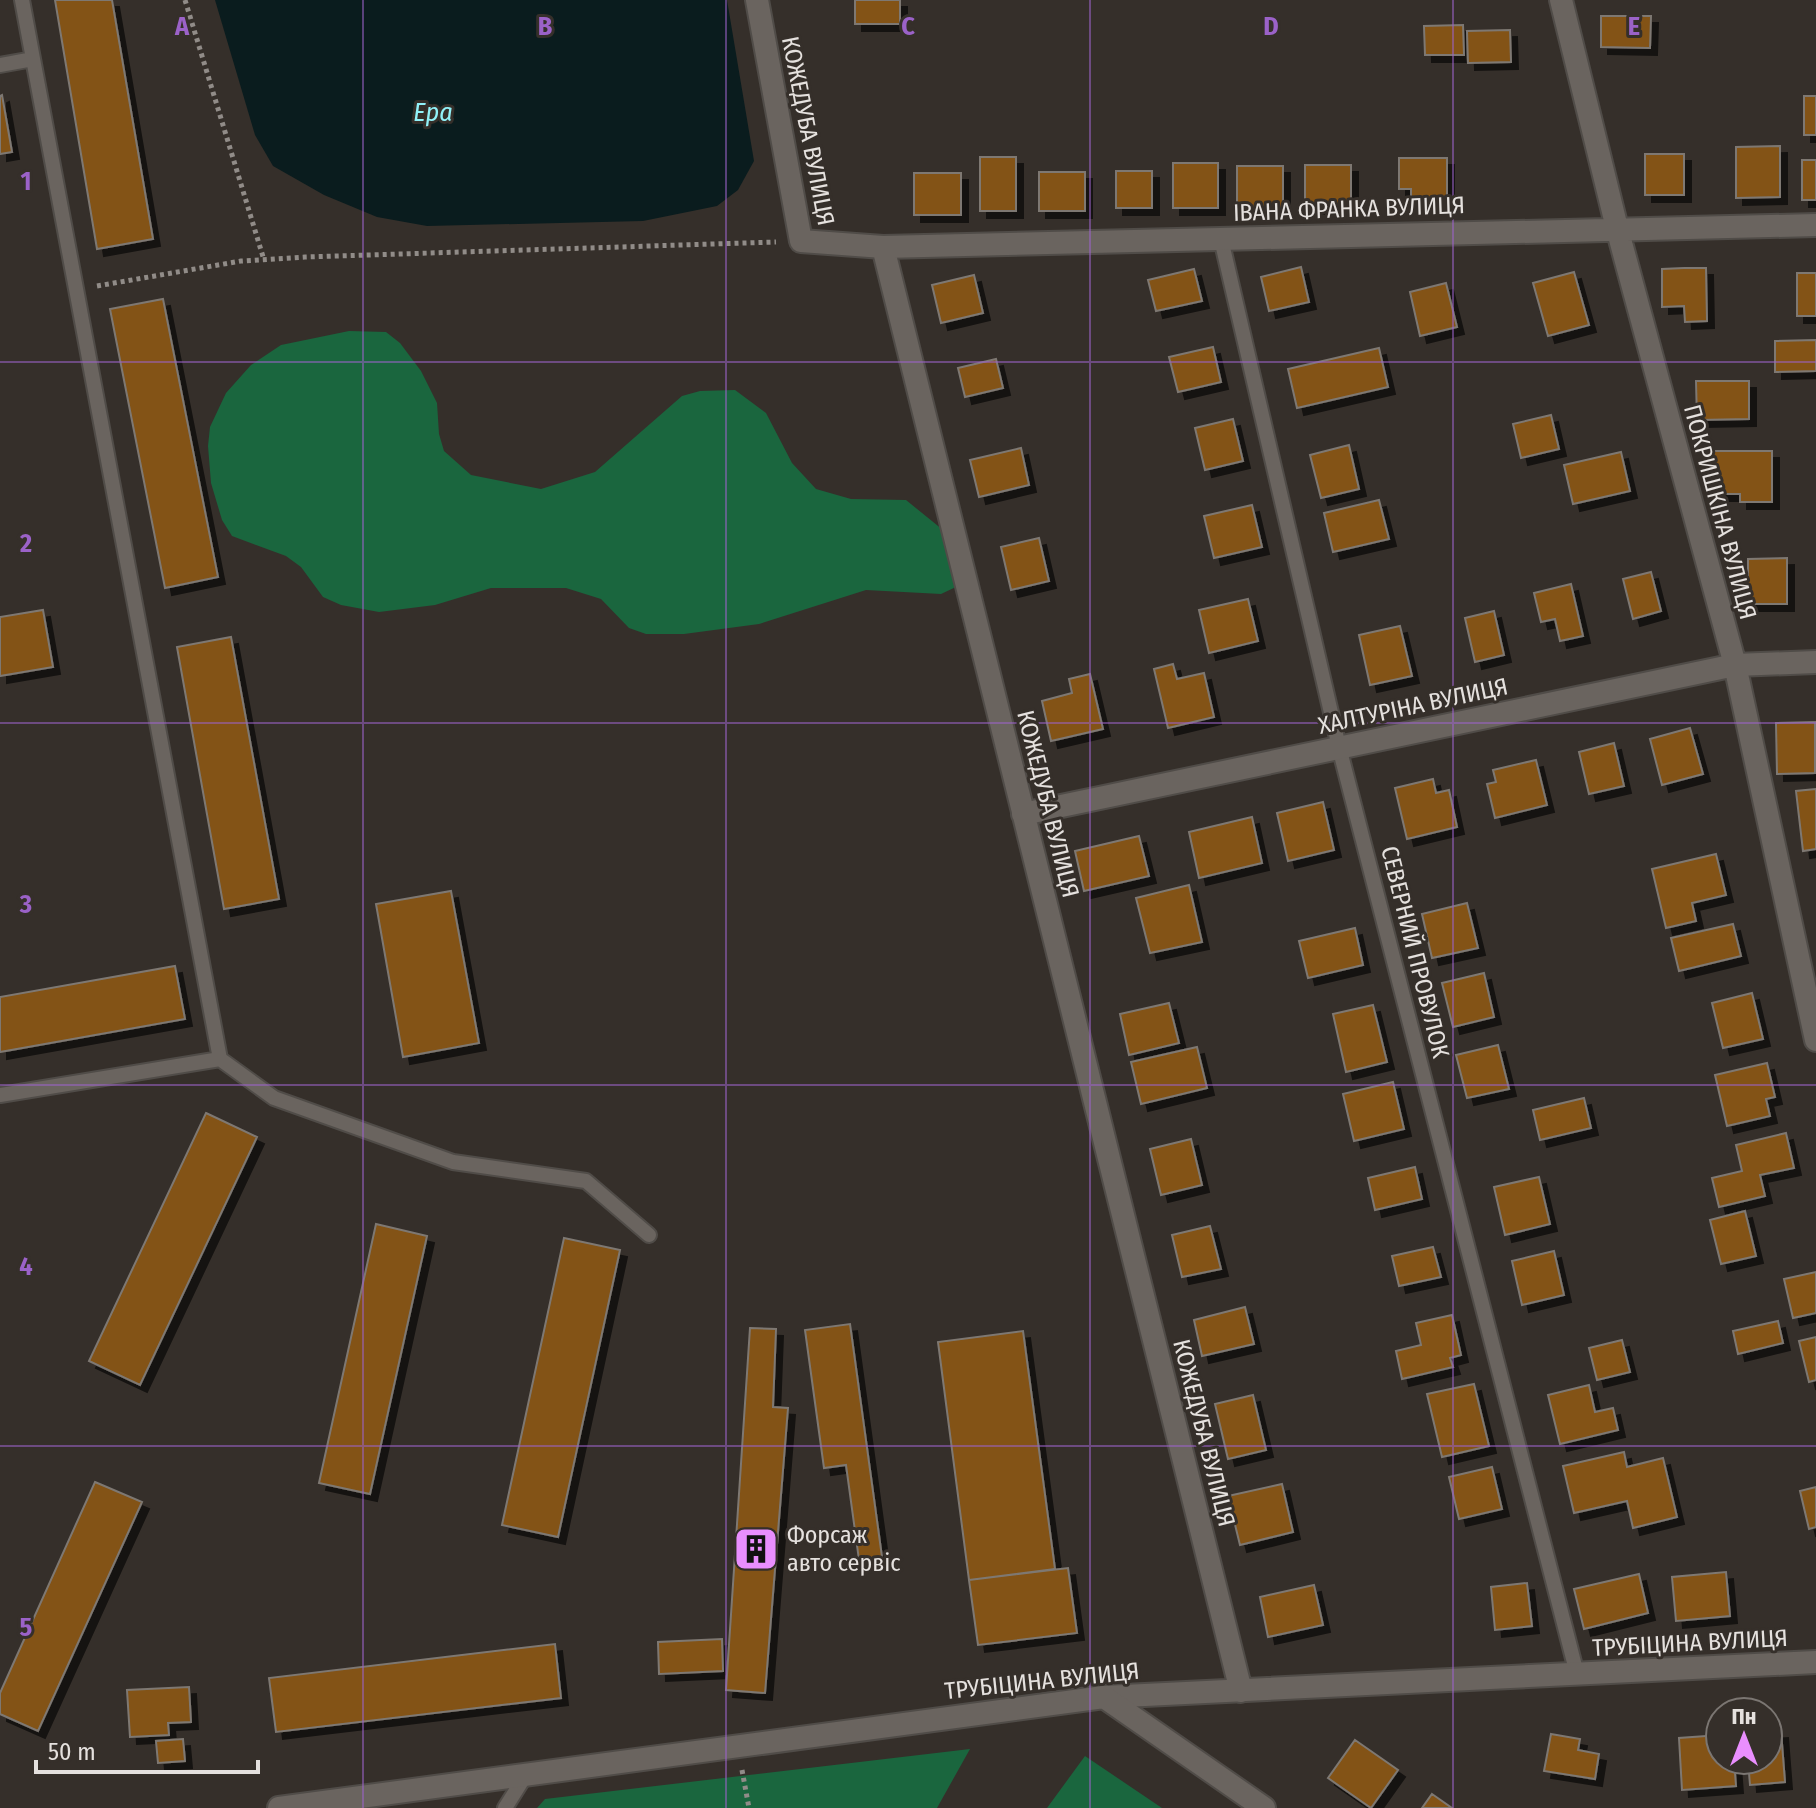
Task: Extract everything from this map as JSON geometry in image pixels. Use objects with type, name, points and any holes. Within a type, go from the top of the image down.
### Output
[{"type":"street","name":"КОЖЕДУБА ВУЛИЦЯ","points":[[757,0],[801,241],[883,247],[1241,1691]]},
{"type":"street","name":"ПОКРИШКІНА ВУЛИЦЯ","points":[[1561,0],[1617,228],[1735,665],[1816,1040]]},
{"type":"street","name":"ІВАНА ФРАНКА ВУЛИЦЯ","points":[[883,247],[1816,225]]},
{"type":"street","name":"ХАЛТУРІНА ВУЛИЦЯ","points":[[1023,814],[1735,665],[1816,662]]},
{"type":"street","name":"ТРУБІЦИНА ВУЛИЦЯ","points":[[279,1808],[1104,1697],[1816,1662]]},
{"type":"street","points":[[1104,1697],[1264,1808]]},
{"type":"lane","points":[[22,0],[220,1059],[274,1098],[453,1162],[586,1181],[649,1235]]},
{"type":"lane","points":[[0,65],[33,59]]},
{"type":"lane","name":"СЕВЕРНИЙ ПРОВУЛОК","points":[[1221,239],[1339,747],[1577,1674]]},
{"type":"lane","points":[[0,1095],[220,1059]]},
{"type":"lane","points":[[505,1808],[527,1773]]},
{"type":"path","points":[[185,0],[264,260]]},
{"type":"path","points":[[76,290],[241,261],[801,241]]},
{"type":"path","points":[[737,1746],[749,1808]]},
{"type":"green space","points":[[349,331],[386,332],[400,343],[421,371],[437,403],[439,434],[444,451],[471,475],[541,489],[595,472],[682,396],[700,391],[735,390],[766,413],[792,463],[816,489],[851,499],[906,500],[948,534],[958,586],[941,594],[866,590],[759,624],[684,634],[646,634],[629,628],[601,599],[566,588],[491,588],[435,605],[379,612],[341,605],[323,597],[301,567],[286,556],[232,536],[222,520],[211,483],[208,446],[210,427],[226,393],[251,365],[281,345]]},
{"type":"green space","points":[[970,1749],[937,1808],[537,1808],[545,1799]]},
{"type":"green space","points":[[1085,1756],[1162,1808],[1047,1808]]},
{"type":"water","name":"Ера","points":[[215,0],[727,0],[754,161],[738,190],[717,206],[643,221],[427,226],[377,217],[324,195],[273,166],[255,135]]},
{"type":"building","points":[[55,0],[112,0],[153,239],[97,249]]},
{"type":"building","points":[[855,0],[900,0],[900,24],[855,24]]},
{"type":"building","points":[[1601,16],[1651,16],[1650,48],[1601,47]]},
{"type":"building","points":[[1463,25],[1464,55],[1425,55],[1424,26]]},
{"type":"building","points":[[1510,30],[1511,62],[1468,63],[1467,31]]},
{"type":"building","points":[[0,96],[12,152],[0,154]]},
{"type":"building","points":[[1804,96],[1816,96],[1816,135],[1804,135]]},
{"type":"building","points":[[1780,146],[1780,197],[1736,198],[1736,147]]},
{"type":"building","points":[[1645,154],[1684,154],[1684,195],[1645,195]]},
{"type":"building","points":[[980,157],[1016,157],[1016,211],[980,211]]},
{"type":"building","points":[[1399,158],[1447,158],[1447,207],[1411,207],[1411,189],[1399,189]]},
{"type":"building","points":[[1802,160],[1816,160],[1816,200],[1802,200]]},
{"type":"building","points":[[1173,163],[1218,163],[1218,208],[1173,208]]},
{"type":"building","points":[[1305,165],[1351,165],[1351,207],[1305,207]]},
{"type":"building","points":[[1237,166],[1283,166],[1283,208],[1237,208]]},
{"type":"building","points":[[1116,171],[1152,171],[1152,208],[1116,208]]},
{"type":"building","points":[[1039,172],[1085,172],[1085,211],[1039,211]]},
{"type":"building","points":[[914,173],[961,173],[961,215],[914,215]]},
{"type":"building","points":[[1301,267],[1309,302],[1269,311],[1261,277]]},
{"type":"building","points":[[1706,268],[1707,321],[1685,322],[1684,306],[1662,307],[1662,269]]},
{"type":"building","points":[[1194,269],[1202,301],[1156,311],[1148,280]]},
{"type":"building","points":[[1574,272],[1589,325],[1548,336],[1533,283]]},
{"type":"building","points":[[1797,273],[1816,273],[1816,316],[1797,316]]},
{"type":"building","points":[[974,275],[983,313],[941,323],[932,285]]},
{"type":"building","points":[[1446,283],[1457,327],[1420,336],[1410,292]]},
{"type":"building","points":[[163,299],[218,577],[165,588],[110,309]]},
{"type":"building","points":[[1816,340],[1816,371],[1775,372],[1775,341]]},
{"type":"building","points":[[1213,347],[1221,382],[1178,392],[1169,357]]},
{"type":"building","points":[[1379,348],[1388,387],[1297,408],[1288,369]]},
{"type":"building","points":[[996,359],[1003,388],[965,397],[958,368]]},
{"type":"building","points":[[1696,381],[1749,381],[1749,419],[1697,420]]},
{"type":"building","points":[[1551,415],[1559,449],[1521,458],[1513,424]]},
{"type":"building","points":[[1233,419],[1243,461],[1205,470],[1195,428]]},
{"type":"building","points":[[1349,445],[1359,489],[1321,498],[1310,455]]},
{"type":"building","points":[[1021,448],[1029,485],[979,497],[970,460]]},
{"type":"building","points":[[1711,451],[1772,451],[1772,502],[1740,502],[1740,494],[1711,494]]},
{"type":"building","points":[[1621,452],[1630,491],[1573,504],[1564,465]]},
{"type":"building","points":[[1379,500],[1389,539],[1333,552],[1324,513]]},
{"type":"building","points":[[1252,505],[1262,547],[1214,558],[1204,516]]},
{"type":"building","points":[[1039,538],[1049,581],[1011,590],[1001,547]]},
{"type":"building","points":[[1787,558],[1787,604],[1748,604],[1748,559]]},
{"type":"building","points":[[1651,572],[1661,611],[1633,619],[1623,579]]},
{"type":"building","points":[[1571,584],[1583,636],[1560,641],[1555,619],[1541,622],[1534,593]]},
{"type":"building","points":[[1248,599],[1258,641],[1209,653],[1199,610]]},
{"type":"building","points":[[43,610],[53,667],[0,676],[0,617]]},
{"type":"building","points":[[1494,611],[1504,655],[1475,662],[1465,618]]},
{"type":"building","points":[[1400,626],[1412,676],[1370,685],[1359,635]]},
{"type":"building","points":[[231,637],[279,899],[224,909],[177,647]]},
{"type":"building","points":[[1173,664],[1177,679],[1204,673],[1214,717],[1168,728],[1154,669]]},
{"type":"building","points":[[1090,674],[1103,729],[1051,741],[1042,701],[1072,693],[1069,679]]},
{"type":"building","points":[[1815,722],[1815,773],[1777,774],[1776,723]]},
{"type":"building","points":[[1690,728],[1703,774],[1662,785],[1650,739]]},
{"type":"building","points":[[1614,743],[1624,786],[1589,794],[1579,752]]},
{"type":"building","points":[[1536,760],[1547,805],[1495,818],[1487,784],[1496,782],[1493,770]]},
{"type":"building","points":[[1433,779],[1436,793],[1449,790],[1457,827],[1407,839],[1395,788]]},
{"type":"building","points":[[1816,789],[1816,849],[1803,851],[1796,791]]},
{"type":"building","points":[[1323,802],[1334,850],[1288,861],[1277,813]]},
{"type":"building","points":[[1252,817],[1262,863],[1199,878],[1189,832]]},
{"type":"building","points":[[1139,836],[1149,876],[1084,891],[1075,851]]},
{"type":"building","points":[[1716,854],[1726,895],[1692,903],[1696,921],[1666,928],[1652,869]]},
{"type":"building","points":[[1189,885],[1202,942],[1150,953],[1136,898]]},
{"type":"building","points":[[451,891],[479,1043],[403,1057],[376,904]]},
{"type":"building","points":[[1467,903],[1478,948],[1432,958],[1422,914]]},
{"type":"building","points":[[1733,924],[1741,956],[1679,971],[1671,938]]},
{"type":"building","points":[[1355,928],[1363,965],[1308,978],[1299,941]]},
{"type":"building","points":[[175,966],[185,1019],[0,1052],[0,997]]},
{"type":"building","points":[[1484,973],[1494,1017],[1453,1027],[1442,983]]},
{"type":"building","points":[[1752,993],[1763,1039],[1723,1048],[1712,1003]]},
{"type":"building","points":[[1169,1003],[1179,1043],[1129,1055],[1120,1014]]},
{"type":"building","points":[[1373,1005],[1387,1062],[1346,1072],[1333,1014]]},
{"type":"building","points":[[1498,1045],[1509,1089],[1467,1098],[1456,1055]]},
{"type":"building","points":[[1197,1047],[1207,1088],[1141,1104],[1131,1062]]},
{"type":"building","points":[[1767,1063],[1775,1097],[1766,1099],[1770,1116],[1727,1126],[1715,1075]]},
{"type":"building","points":[[1393,1082],[1404,1129],[1354,1141],[1343,1094]]},
{"type":"building","points":[[1584,1098],[1591,1128],[1540,1140],[1533,1110]]},
{"type":"building","points":[[206,1113],[257,1137],[140,1385],[89,1361]]},
{"type":"building","points":[[1786,1133],[1794,1168],[1760,1175],[1765,1196],[1719,1207],[1712,1178],[1742,1171],[1736,1145]]},
{"type":"building","points":[[1191,1139],[1202,1185],[1161,1195],[1150,1149]]},
{"type":"building","points":[[1415,1167],[1422,1199],[1375,1210],[1368,1178]]},
{"type":"building","points":[[1539,1177],[1550,1224],[1505,1235],[1494,1187]]},
{"type":"building","points":[[1745,1211],[1756,1256],[1721,1264],[1710,1220]]},
{"type":"building","points":[[376,1224],[427,1236],[370,1494],[319,1483]]},
{"type":"building","points":[[1210,1226],[1221,1269],[1182,1277],[1172,1235]]},
{"type":"building","points":[[564,1238],[620,1250],[558,1537],[502,1525]]},
{"type":"building","points":[[1433,1247],[1441,1277],[1399,1286],[1392,1256]]},
{"type":"building","points":[[1554,1251],[1564,1295],[1522,1305],[1512,1261]]},
{"type":"building","points":[[1816,1272],[1816,1313],[1793,1318],[1784,1279]]},
{"type":"building","points":[[1245,1307],[1254,1344],[1202,1356],[1194,1320]]},
{"type":"building","points":[[1452,1315],[1461,1355],[1450,1358],[1453,1367],[1402,1379],[1396,1351],[1421,1345],[1416,1323]]},
{"type":"building","points":[[1778,1321],[1783,1343],[1738,1354],[1733,1331]]},
{"type":"building","points":[[850,1324],[882,1557],[859,1560],[846,1465],[824,1468],[805,1330]]},
{"type":"building","name":"Форсаж авто сервіс","points":[[750,1328],[776,1329],[773,1407],[788,1408],[765,1693],[726,1690]]},
{"type":"building","points":[[1023,1331],[1055,1569],[969,1580],[938,1342]]},
{"type":"building","points":[[1816,1337],[1816,1380],[1809,1382],[1799,1341]]},
{"type":"building","points":[[1622,1340],[1630,1372],[1597,1380],[1589,1348]]},
{"type":"building","points":[[1474,1384],[1489,1446],[1442,1457],[1427,1394]]},
{"type":"building","points":[[1589,1385],[1595,1412],[1613,1408],[1618,1430],[1560,1444],[1548,1395]]},
{"type":"building","points":[[1253,1395],[1266,1450],[1228,1459],[1215,1404]]},
{"type":"building","points":[[1624,1452],[1627,1467],[1663,1458],[1677,1517],[1633,1528],[1627,1501],[1574,1513],[1563,1466]]},
{"type":"building","points":[[1492,1467],[1502,1509],[1459,1519],[1449,1477]]},
{"type":"building","points":[[95,1482],[142,1502],[38,1731],[0,1714],[0,1693]]},
{"type":"building","points":[[1282,1484],[1293,1532],[1240,1545],[1228,1496]]},
{"type":"building","points":[[1816,1487],[1816,1527],[1809,1529],[1800,1491]]},
{"type":"building","points":[[1068,1568],[1077,1633],[978,1645],[969,1580]]},
{"type":"building","points":[[1726,1572],[1730,1616],[1676,1621],[1672,1577]]},
{"type":"building","points":[[1639,1574],[1648,1613],[1584,1629],[1574,1589]]},
{"type":"building","points":[[1527,1583],[1532,1626],[1495,1630],[1491,1587]]},
{"type":"building","points":[[1314,1585],[1323,1625],[1268,1637],[1260,1597]]},
{"type":"building","points":[[722,1639],[723,1671],[659,1674],[658,1642]]},
{"type":"building","points":[[555,1644],[561,1698],[276,1732],[269,1678]]},
{"type":"building","points":[[189,1687],[191,1722],[168,1723],[169,1735],[130,1737],[127,1690]]},
{"type":"building","points":[[1551,1734],[1580,1739],[1578,1750],[1599,1754],[1595,1779],[1544,1771]]},
{"type":"building","points":[[1704,1736],[1704,1776],[1735,1776],[1736,1786],[1682,1790],[1679,1738]]},
{"type":"building","points":[[183,1739],[185,1761],[158,1763],[156,1741]]},
{"type":"building","points":[[1355,1740],[1398,1770],[1371,1808],[1328,1778]]},
{"type":"building","points":[[1784,1769],[1785,1782],[1750,1785],[1749,1776],[1784,1776]]},
{"type":"building","points":[[1432,1794],[1452,1808],[1422,1808]]},
{"type":"place","name":"Форсаж авто сервіс","points":[[756,1549]]}]
